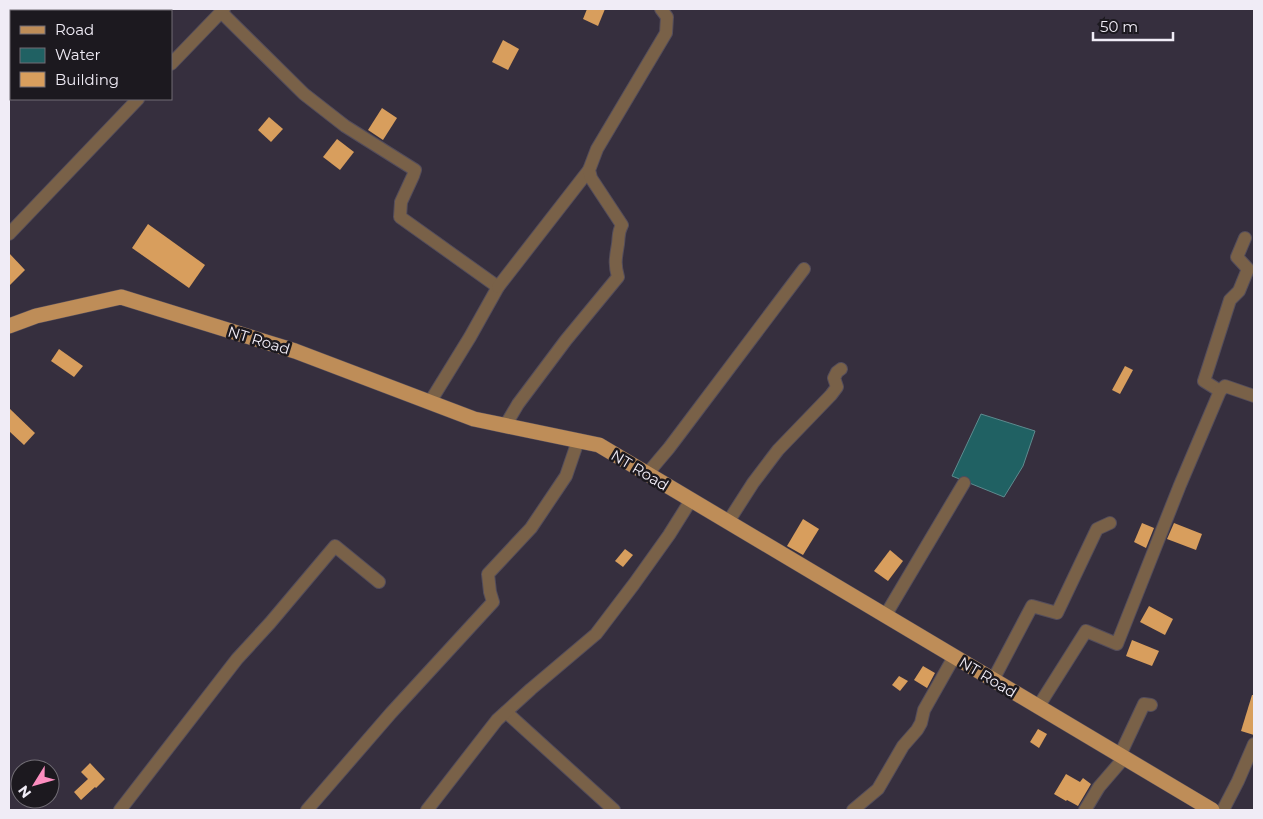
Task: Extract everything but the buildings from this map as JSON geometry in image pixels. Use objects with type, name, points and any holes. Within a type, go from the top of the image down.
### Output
[{"type":"main road","name":"NT Road","points":[[9,326],[36,316],[121,297],[295,352],[474,419],[599,445],[1212,810]]},
{"type":"street","points":[[430,402],[498,287],[589,170],[598,150],[666,33],[667,17],[661,9]]},
{"type":"street","points":[[172,63],[222,11],[304,94],[345,126],[415,170],[401,202],[400,217],[498,287]]},
{"type":"street","points":[[9,234],[137,100]]},
{"type":"street","points":[[505,426],[518,404],[566,340],[618,276],[615,266],[619,231],[622,224],[591,178],[589,170]]},
{"type":"street","points":[[1220,392],[1204,381],[1230,300],[1239,291],[1248,269],[1237,257],[1245,238]]},
{"type":"street","points":[[647,474],[669,448],[804,269]]},
{"type":"street","points":[[728,522],[753,483],[778,450],[837,387],[834,378],[836,372],[841,369]]},
{"type":"street","points":[[1038,707],[1086,631],[1117,644],[1180,485],[1220,392],[1225,386],[1254,396]]},
{"type":"street","points":[[307,810],[391,713],[493,602],[488,574],[531,528],[566,476],[578,441]]},
{"type":"street","points":[[884,616],[964,483]]},
{"type":"street","points":[[427,810],[497,720],[596,634],[669,535],[691,500]]},
{"type":"street","points":[[993,680],[1032,606],[1057,613],[1097,529],[1110,523]]},
{"type":"street","points":[[120,810],[237,658],[335,546],[379,582]]},
{"type":"street","points":[[853,810],[878,789],[903,746],[917,730],[924,710],[936,686],[954,657]]},
{"type":"street","points":[[1085,810],[1099,787],[1122,757],[1144,704],[1152,705]]},
{"type":"street","points":[[506,712],[606,808]]},
{"type":"street","points":[[1223,810],[1254,744]]},
{"type":"water","points":[[981,414],[1035,431],[1023,466],[1004,497],[952,476]]}]
